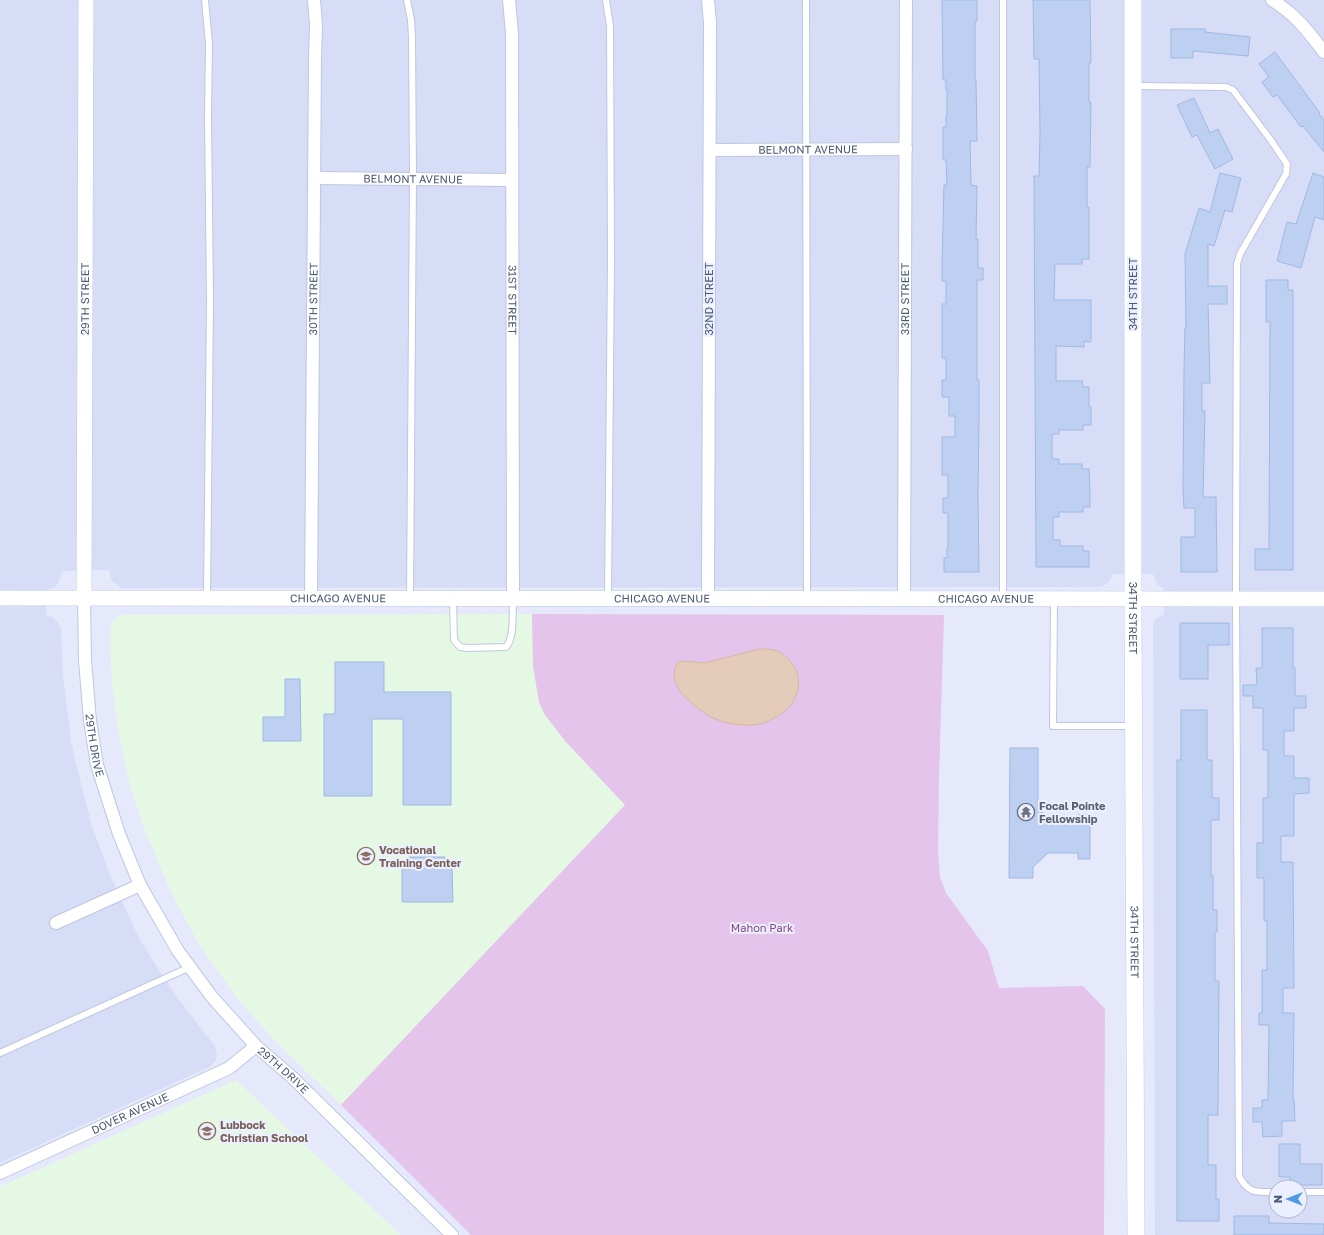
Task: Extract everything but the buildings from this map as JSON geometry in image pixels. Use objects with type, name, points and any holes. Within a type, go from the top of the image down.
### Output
[{"type":"main road","name":"34TH STREET","points":[[1133,0],[1133,726],[1136,1235]]},
{"type":"street","name":"29TH STREET","points":[[84,598],[86,0]]},
{"type":"street","name":"30TH STREET","points":[[311,599],[316,25],[314,0]]},
{"type":"street","name":"31ST STREET","points":[[510,0],[512,33],[513,599]]},
{"type":"street","name":"32ND STREET","points":[[708,0],[710,23],[708,599]]},
{"type":"street","name":"33RD STREET","points":[[904,598],[906,0]]},
{"type":"street","points":[[1272,0],[1285,8],[1298,19],[1324,52]]},
{"type":"street","name":"BELMONT AVENUE","points":[[710,150],[906,149]]},
{"type":"street","name":"BELMONT AVENUE","points":[[314,178],[512,180]]},
{"type":"street","name":"CHICAGO AVENUE","points":[[0,598],[1324,599]]},
{"type":"street","name":"29TH DRIVE","points":[[84,598],[85,660],[90,721],[97,764],[119,834],[140,885],[178,951],[212,997],[256,1046],[292,1077],[452,1235]]},
{"type":"street","points":[[56,923],[140,885]]},
{"type":"street","name":"DOVER AVENUE","points":[[0,1173],[229,1068],[256,1046]]},
{"type":"lane","points":[[205,0],[209,44],[208,117],[210,301],[207,599]]},
{"type":"lane","points":[[407,0],[411,20],[412,37],[413,179],[410,599]]},
{"type":"lane","points":[[606,0],[610,26],[611,236],[608,599]]},
{"type":"lane","points":[[806,0],[807,599]]},
{"type":"lane","points":[[1003,0],[1003,598]]},
{"type":"lane","points":[[1133,86],[1226,87],[1233,90],[1287,164],[1286,174],[1240,254],[1237,264],[1236,598],[1239,1176],[1247,1189],[1256,1192],[1268,1192]]},
{"type":"lane","points":[[1054,598],[1053,726],[1133,726]]},
{"type":"lane","points":[[453,599],[454,640],[460,647],[468,648],[506,647],[510,643],[513,599]]},
{"type":"lane","points":[[0,1053],[190,967]]},
{"type":"lane","points":[[1308,1192],[1324,1192]]},
{"type":"shaded area","points":[[0,0],[1324,0],[1324,1235],[1155,1235],[1153,625],[1155,620],[1164,614],[1164,589],[1157,584],[1153,574],[1113,574],[1109,582],[1098,587],[121,588],[112,581],[109,570],[62,571],[60,579],[55,587],[45,590],[46,615],[53,617],[61,627],[63,676],[71,741],[92,826],[110,875],[138,936],[179,1000],[214,1045],[217,1055],[216,1060],[209,1067],[0,1163]]},
{"type":"shaded area","name":"Vocational Training Center","points":[[532,614],[533,666],[539,702],[545,715],[566,742],[625,805],[341,1105],[277,1043],[237,998],[197,941],[169,888],[145,830],[130,785],[120,741],[112,684],[110,641],[111,624],[116,618],[122,615]]},
{"type":"shaded area","points":[[760,649],[773,650],[783,654],[794,666],[798,678],[797,691],[792,704],[776,717],[763,723],[746,725],[718,720],[709,716],[686,698],[677,686],[674,671],[678,662],[684,661],[705,663]]},
{"type":"shaded area","name":"Lubbock Christian School","points":[[236,1080],[401,1235],[0,1235],[0,1186]]},
{"type":"green space","name":"Mahon Park","points":[[532,614],[944,615],[939,777],[938,851],[940,877],[946,893],[988,951],[999,988],[1083,986],[1105,1009],[1104,1235],[471,1235],[341,1105],[625,805],[566,742],[545,715],[539,702],[533,666]]},
{"type":"place","name":"Focal Pointe Fellowship","points":[[1026,812]]},
{"type":"place","name":"Vocational Training Center","points":[[366,856]]},
{"type":"place","name":"Lubbock Christian School","points":[[207,1131]]}]
